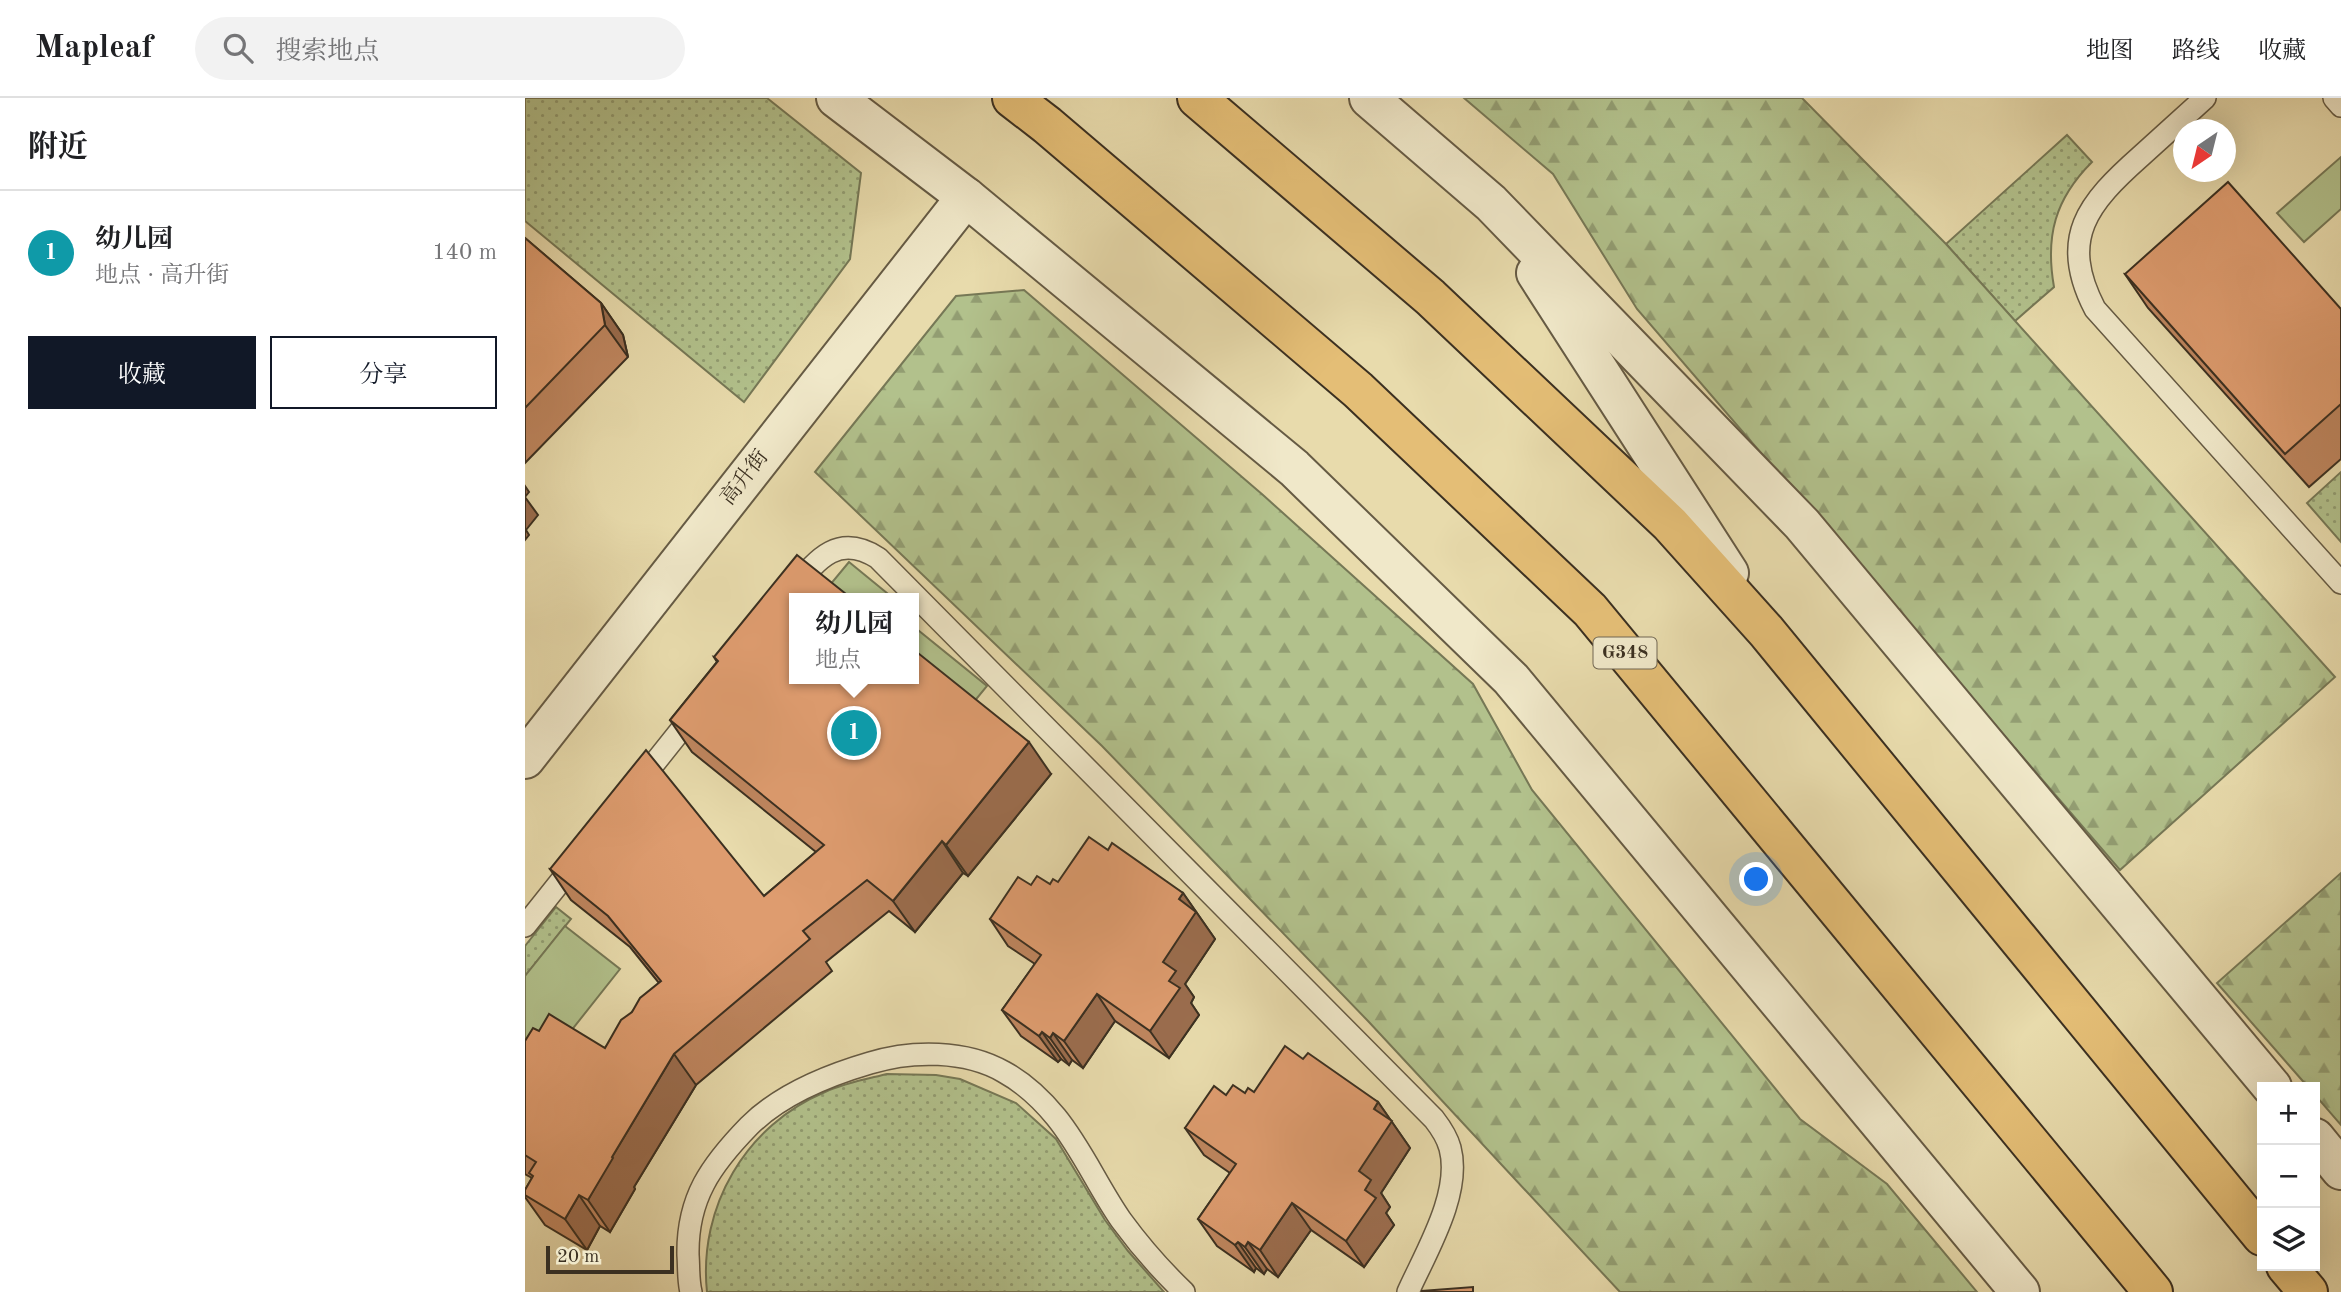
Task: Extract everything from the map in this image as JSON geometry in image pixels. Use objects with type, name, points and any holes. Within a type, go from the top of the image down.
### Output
[{"type":"highway","name":"G348","points":[[1012,98],[1358,390],[1590,610],[2153,1292]]},
{"type":"highway","points":[[1197,98],[1430,298],[1670,524],[1766,631],[2257,1230]]},
{"type":"highway","points":[[2290,1271],[2308,1292]]},
{"type":"street","points":[[836,98],[965,197],[1294,468],[1511,679],[2020,1292]]},
{"type":"street","points":[[1369,98],[1491,203],[1802,524],[2268,1082]]},
{"type":"street","name":"高升街","points":[[525,759],[965,197]]},
{"type":"street","points":[[1491,203],[1766,631]]},
{"type":"street","points":[[2320,1144],[2341,1170]]},
{"type":"lane","points":[[2205,98],[2108,185],[2094,204],[2084,224],[2080,242],[2082,278],[2095,309],[2341,583]]},
{"type":"lane","points":[[2334,98],[2341,106]]},
{"type":"lane","points":[[791,593],[814,564],[835,549],[851,547],[865,549],[878,558],[913,593]]},
{"type":"lane","points":[[780,606],[789,595]]},
{"type":"lane","points":[[919,599],[1434,1119],[1446,1135],[1452,1182],[1438,1226],[1408,1292]]},
{"type":"lane","points":[[627,798],[712,691]]},
{"type":"lane","points":[[525,926],[585,851]]},
{"type":"lane","points":[[691,1292],[688,1233],[695,1201],[710,1171],[758,1117],[790,1097],[849,1069],[887,1057],[930,1054],[966,1058],[1003,1072],[1031,1092],[1056,1118],[1121,1219],[1169,1278],[1184,1292]]},
{"type":"green space","points":[[525,98],[767,98],[861,173],[850,259],[744,402],[525,221]]},
{"type":"green space","points":[[1464,98],[1802,98],[1946,244],[2335,677],[2120,870],[1637,309],[1553,174]]},
{"type":"green space","points":[[2067,135],[2092,162],[2069,190],[2056,219],[2051,251],[2054,287],[2015,321],[1946,244]]},
{"type":"green space","points":[[2341,157],[2341,209],[2304,242],[2277,213]]},
{"type":"green space","points":[[1024,290],[1263,495],[1473,684],[1532,790],[1800,1119],[1887,1184],[1977,1292],[1620,1292],[1368,1021],[1102,746],[815,472],[956,296]]},
{"type":"green space","points":[[2341,472],[2341,542],[2307,503]]},
{"type":"green space","points":[[849,562],[887,593],[838,593],[829,586]]},
{"type":"green space","points":[[919,631],[987,686],[973,703],[919,659]]},
{"type":"green space","points":[[2341,873],[2341,1125],[2320,1101],[2320,1082],[2304,1082],[2217,983]]},
{"type":"green space","points":[[556,907],[571,919],[525,976],[525,946]]},
{"type":"green space","points":[[565,926],[620,969],[525,1089],[525,976]]},
{"type":"green space","points":[[887,1074],[936,1075],[960,1079],[1016,1103],[1056,1139],[1105,1220],[1164,1292],[707,1292],[706,1260],[720,1200],[733,1172],[751,1147],[772,1125],[797,1107],[833,1089]]},
{"type":"building","points":[[2228,182],[2341,309],[2341,404],[2285,454],[2125,274]]},
{"type":"building","points":[[525,238],[601,303],[605,325],[525,408]]},
{"type":"building","points":[[797,555],[845,593],[789,593],[789,684],[919,684],[919,654],[1029,742],[946,845],[942,841],[893,901],[867,880],[803,931],[810,939],[674,1054],[588,1200],[579,1195],[565,1219],[525,1195],[533,1176],[529,1173],[536,1162],[525,1155],[525,1041],[533,1028],[539,1031],[549,1014],[605,1048],[621,1020],[632,1012],[640,998],[661,981],[608,916],[550,869],[646,750],[764,896],[824,845],[670,720],[718,661],[714,657]]},
{"type":"building","points":[[1089,837],[1108,850],[1112,843],[1183,893],[1179,899],[1196,912],[1163,962],[1176,971],[1169,981],[1180,988],[1150,1031],[1097,994],[1064,1041],[1053,1033],[1050,1038],[1042,1032],[1039,1036],[1002,1010],[1041,955],[990,919],[1018,877],[1031,885],[1037,876],[1050,884],[1053,879],[1058,882]]},
{"type":"building","points":[[1285,1046],[1303,1059],[1308,1053],[1378,1102],[1374,1109],[1392,1121],[1359,1171],[1371,1180],[1365,1190],[1376,1198],[1346,1241],[1292,1203],[1260,1250],[1248,1242],[1245,1247],[1238,1242],[1235,1245],[1198,1219],[1236,1164],[1185,1128],[1214,1086],[1226,1095],[1233,1085],[1245,1093],[1248,1088],[1254,1092]]},
{"type":"building","points":[[1473,1287],[1473,1292],[1422,1292],[1422,1291]]},
{"type":"place","name":"幼儿园","points":[[854,733]]}]
